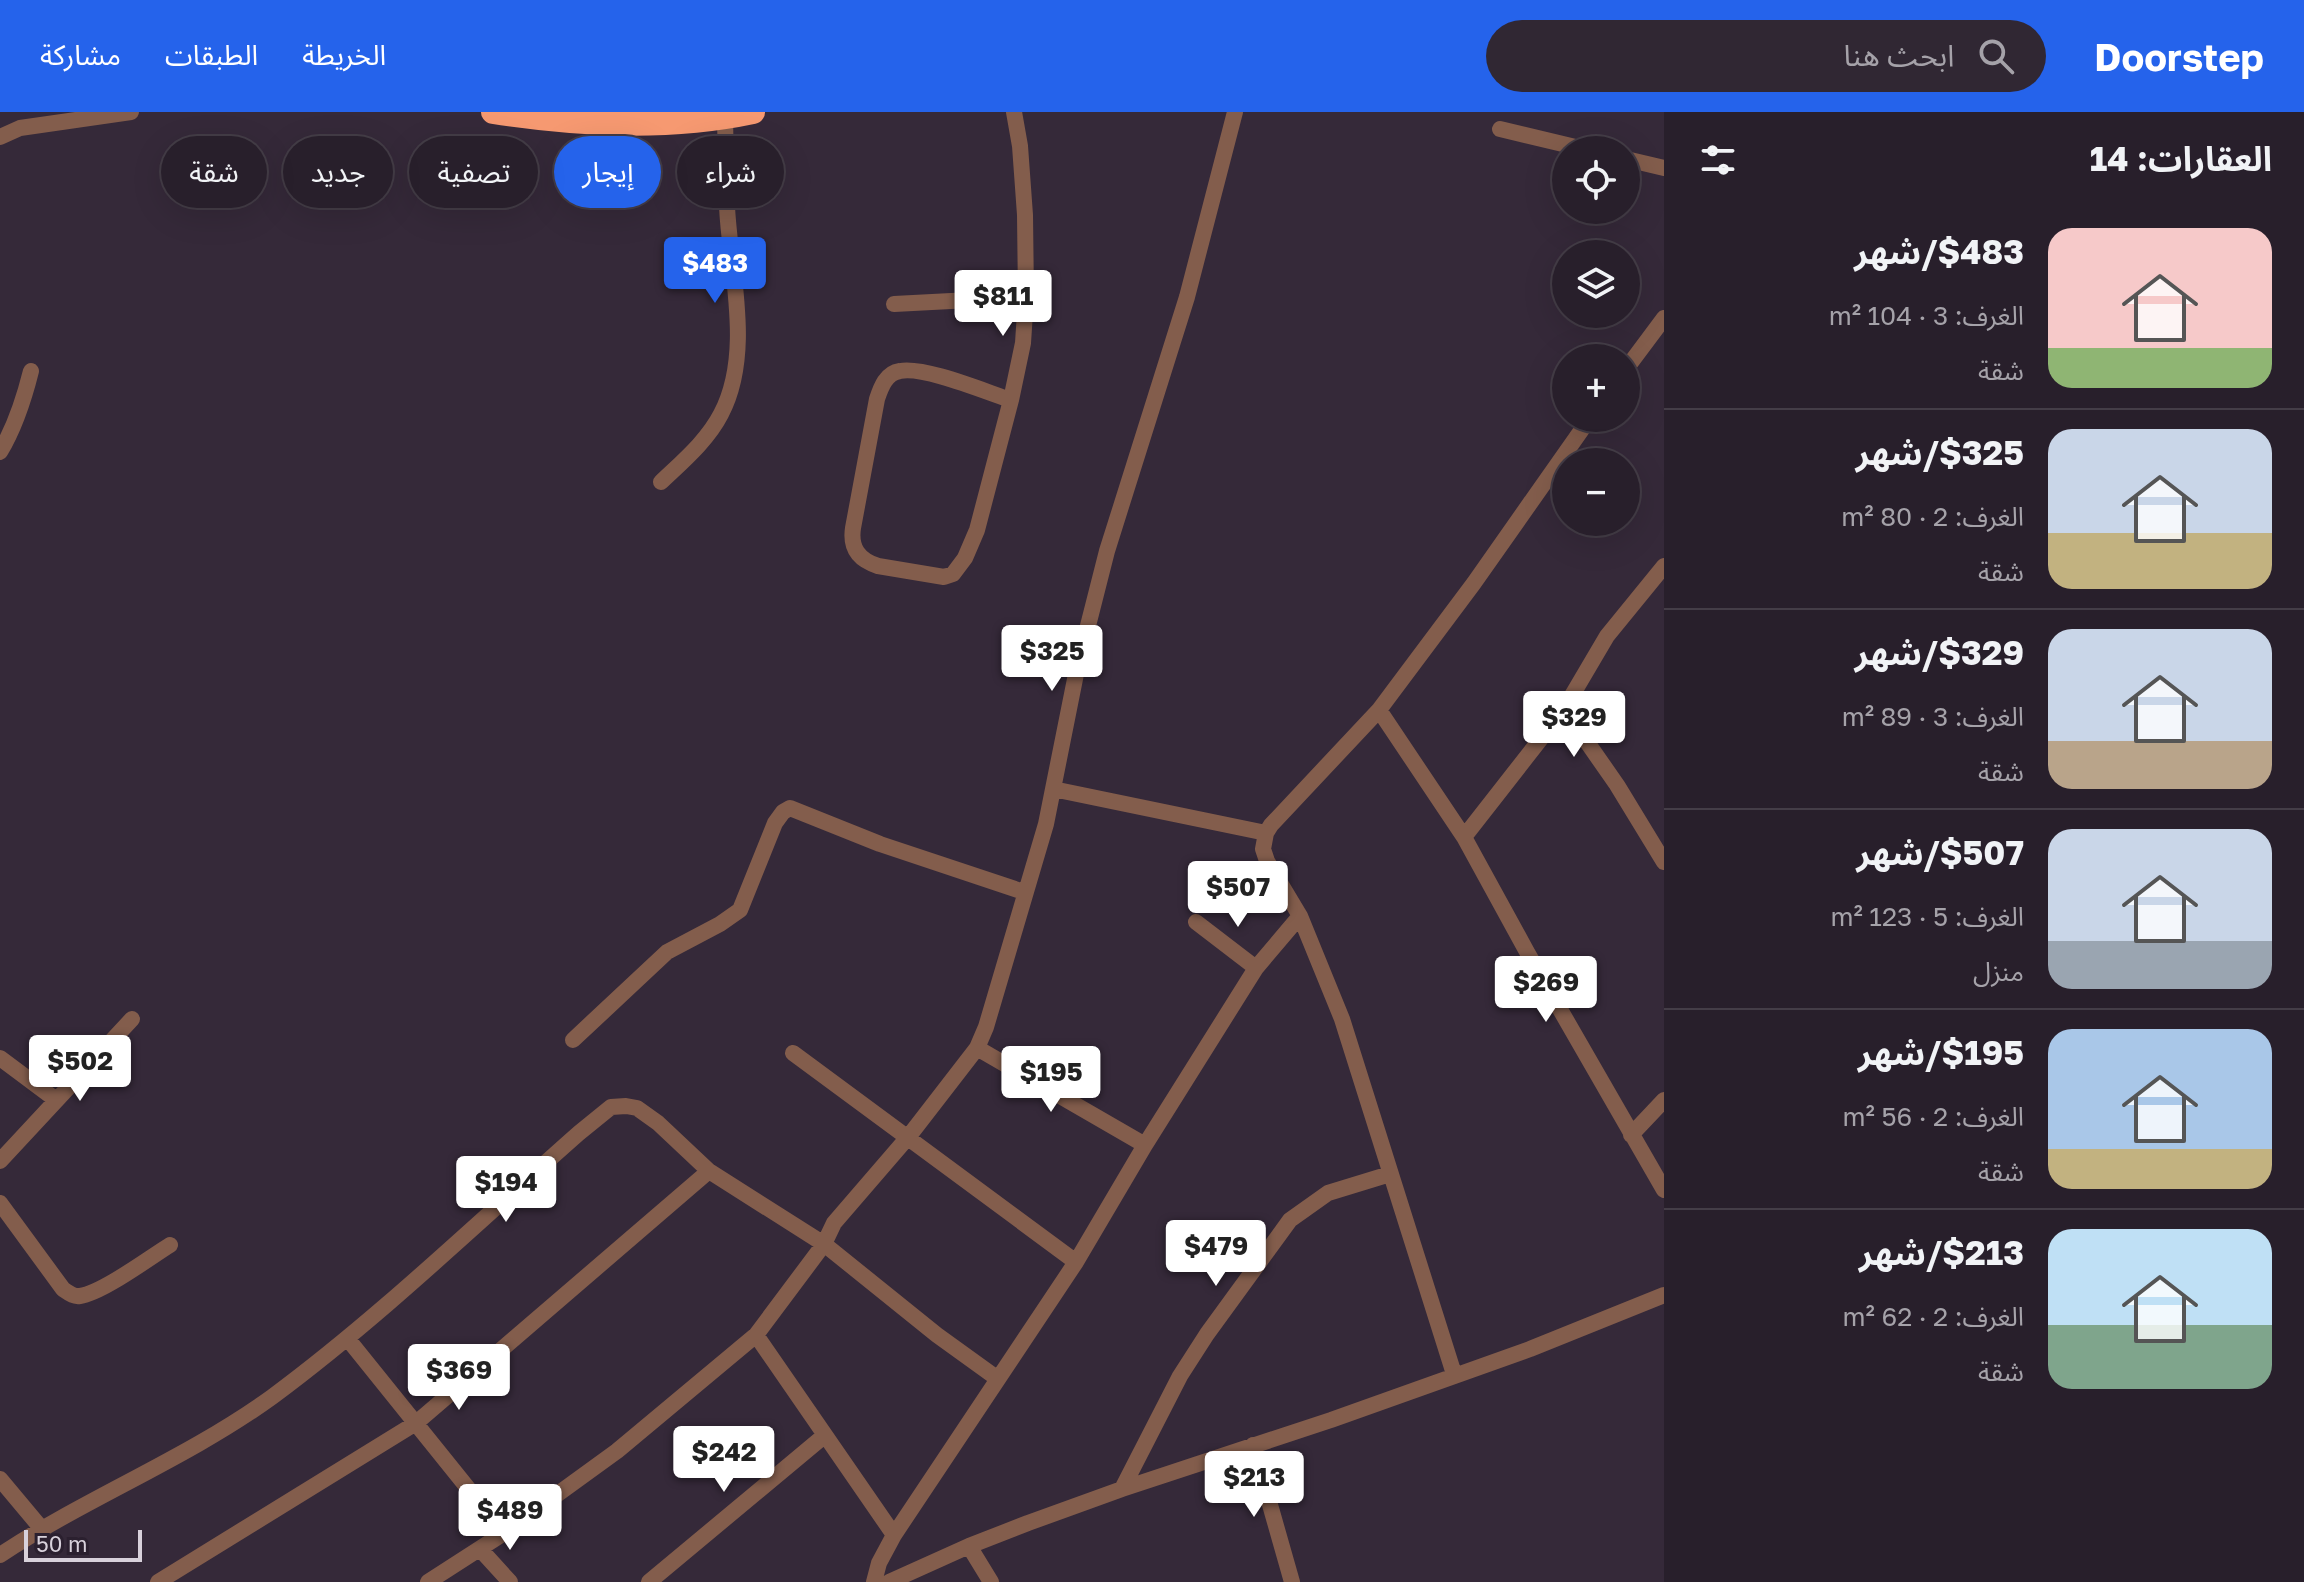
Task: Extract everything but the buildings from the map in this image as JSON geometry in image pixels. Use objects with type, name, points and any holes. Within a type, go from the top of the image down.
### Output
[{"type":"highway","points":[[493,112],[569,122],[629,124],[725,118],[753,112]]},
{"type":"street","points":[[0,137],[20,128],[131,112]]},
{"type":"street","points":[[1011,400],[932,375],[899,371],[890,375],[882,384],[877,399],[853,528],[852,538],[857,555],[867,563],[878,566],[944,577],[953,574],[965,558],[977,530],[1011,400],[1023,343],[1025,215],[1014,112]]},
{"type":"street","points":[[428,1582],[504,1533],[617,1451],[756,1335],[824,1244],[834,1223],[909,1136],[977,1048],[995,998],[1046,824],[1077,669],[1107,551],[1187,297],[1235,112]]},
{"type":"street","points":[[661,482],[699,447],[722,413],[732,383],[737,326],[728,217],[725,118]]},
{"type":"street","points":[[1500,129],[1552,141]]},
{"type":"street","points":[[1640,162],[1664,168]]},
{"type":"street","points":[[894,304],[1026,297]]},
{"type":"street","points":[[1640,350],[1664,318]]},
{"type":"street","points":[[0,452],[24,398],[31,371]]},
{"type":"street","points":[[1454,1374],[1342,1019],[1300,916],[1263,849],[1266,833],[1379,710],[1474,583],[1580,432]]},
{"type":"street","points":[[1464,837],[1564,709],[1607,636],[1664,566]]},
{"type":"street","points":[[1564,709],[1617,785],[1664,862]]},
{"type":"street","points":[[1379,710],[1464,837],[1664,1190]]},
{"type":"street","points":[[1053,789],[1266,833]]},
{"type":"street","points":[[573,1040],[667,952],[740,910],[775,823],[790,808],[880,844],[1024,892]]},
{"type":"street","points":[[874,1582],[879,1563],[894,1535],[1076,1262],[1256,968],[1300,916]]},
{"type":"street","points":[[1196,922],[1256,968]]},
{"type":"street","points":[[0,1161],[132,1019]]},
{"type":"street","points":[[977,1048],[1145,1145]]},
{"type":"street","points":[[793,1053],[1076,1262]]},
{"type":"street","points":[[0,1058],[55,1099]]},
{"type":"street","points":[[1631,1135],[1664,1100]]},
{"type":"street","points":[[0,1555],[41,1528],[216,1434],[271,1398],[347,1338],[611,1107],[637,1108],[658,1123],[709,1171],[824,1244],[937,1335],[998,1379]]},
{"type":"street","points":[[158,1582],[416,1423],[709,1171]]},
{"type":"street","points":[[1122,1489],[1180,1376],[1290,1220],[1328,1193],[1390,1174]]},
{"type":"street","points":[[0,1203],[63,1289],[73,1296],[95,1291],[170,1245]]},
{"type":"street","points":[[889,1582],[969,1546],[1122,1489],[1331,1420],[1589,1327],[1664,1295]]},
{"type":"street","points":[[756,1335],[894,1535]]},
{"type":"street","points":[[347,1338],[504,1533]]},
{"type":"street","points":[[649,1582],[824,1436]]},
{"type":"street","points":[[1253,1445],[1292,1582]]},
{"type":"street","points":[[0,1479],[41,1528]]},
{"type":"street","points":[[969,1546],[991,1582]]},
{"type":"street","points":[[480,1549],[510,1582]]}]
